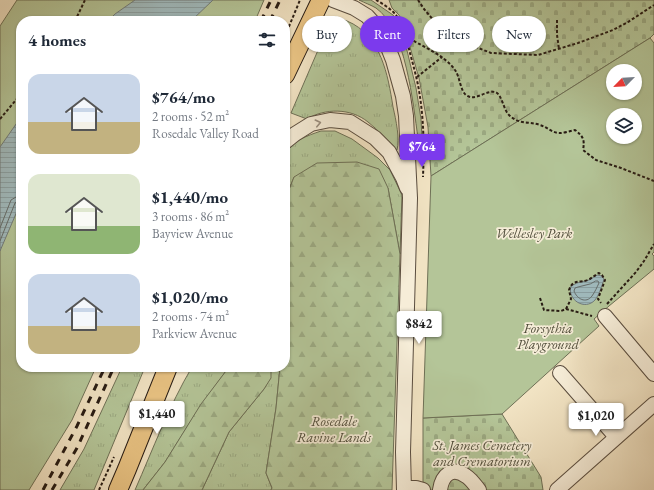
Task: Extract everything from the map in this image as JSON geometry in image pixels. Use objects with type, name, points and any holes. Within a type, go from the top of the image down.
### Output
[{"type":"main road","points":[[290,65],[321,0]]},
{"type":"main road","points":[[118,490],[166,372]]},
{"type":"street","points":[[333,0],[354,8],[366,16],[377,27],[385,40],[393,60],[403,96],[406,116],[410,198],[403,452],[404,489],[416,488],[423,490]]},
{"type":"street","points":[[290,138],[311,124],[330,120],[350,122],[375,138],[389,152],[403,178],[410,198]]},
{"type":"street","points":[[602,313],[654,374]]},
{"type":"street","points":[[560,373],[616,437]]},
{"type":"street","points":[[556,490],[654,404]]},
{"type":"street","points":[[440,490],[441,482],[444,478],[448,474],[454,472],[466,476],[479,490]]},
{"type":"path","points":[[77,16],[85,0]]},
{"type":"path","points":[[290,24],[300,0]]},
{"type":"path","points":[[376,0],[397,16]]},
{"type":"path","points":[[418,0],[435,22],[466,43],[491,53],[538,55],[578,43],[613,30],[654,5]]},
{"type":"path","points":[[557,20],[559,49]]},
{"type":"path","points":[[415,42],[450,63],[456,71],[464,93],[468,96],[472,98],[484,93],[495,92],[499,95],[509,116],[521,122],[540,125],[559,133],[575,130],[581,134],[584,143],[583,150],[596,160],[654,181]]},
{"type":"path","points":[[410,52],[417,77],[442,58]]},
{"type":"path","points":[[0,119],[16,100]]},
{"type":"path","points":[[540,298],[544,310],[561,311],[566,309],[586,316],[602,313],[636,272],[654,244]]},
{"type":"path","points":[[566,309],[571,299],[569,290],[572,284],[589,279],[599,273],[605,280],[598,299],[601,303],[602,313]]},
{"type":"green space","points":[[17,0],[264,0],[257,16],[16,16],[16,372],[94,372],[72,420],[29,490],[0,490],[0,26]]},
{"type":"green space","points":[[359,0],[371,0],[394,16],[384,16],[376,8]]},
{"type":"green space","points":[[389,0],[654,0],[654,34],[650,38],[609,64],[606,64],[606,66],[431,176],[428,127],[419,78],[411,52],[415,52],[415,16],[400,16],[392,8]]},
{"type":"green space","points":[[352,24],[360,28],[360,52],[378,52],[381,57],[388,82],[396,123],[398,135],[397,150],[372,125],[354,114],[330,111],[314,115],[307,119],[291,113],[317,52],[352,52]]},
{"type":"green space","name":"Wellesley Park","points":[[650,38],[654,43],[654,252],[652,254],[654,256],[654,269],[594,319],[599,326],[502,414],[423,418],[431,176],[606,66],[606,100],[642,100],[642,64],[609,64]]},
{"type":"green space","points":[[402,52],[407,52],[416,88],[421,119],[422,138],[418,138]]},
{"type":"green space","points":[[321,131],[335,131],[352,139],[378,158],[390,170],[402,195],[400,254],[388,188],[294,177],[290,187],[290,147]]},
{"type":"green space","name":"Rosedale Ravine Lands","points":[[357,162],[379,169],[388,188],[400,254],[392,490],[271,490],[272,488],[266,473],[276,408],[280,372],[290,372],[290,187],[294,177],[317,163]]},
{"type":"green space","points":[[120,372],[143,372],[94,490],[60,490],[84,449]]},
{"type":"green space","points":[[189,372],[225,372],[201,405],[165,462],[143,490],[135,490],[169,412]]},
{"type":"green space","name":"Rosedale Ravine Lands","points":[[225,372],[271,372],[271,378],[264,389],[229,432],[202,490],[143,490],[165,462],[201,404]]},
{"type":"green space","points":[[271,372],[280,372],[276,408],[266,473],[272,488],[271,490],[202,490],[229,432],[264,389],[270,378]]},
{"type":"green space","name":"St. James Cemetery and Crematorium","points":[[502,414],[541,477],[543,490],[423,490],[423,418]]},
{"type":"water","points":[[135,0],[213,0],[196,16],[113,16]]},
{"type":"water","points":[[16,124],[16,214],[0,251],[0,147]]},
{"type":"water","points":[[597,275],[602,276],[604,279],[595,300],[591,303],[582,304],[574,299],[570,291],[571,286],[589,280]]},
{"type":"railway","points":[[263,16],[271,0]]},
{"type":"railway","points":[[272,16],[280,0]]},
{"type":"railway","points":[[43,490],[77,426],[103,372]]},
{"type":"railway","points":[[52,490],[77,448],[112,372]]},
{"type":"park label","name":"Forsythia Playground","points":[[548,336]]}]
